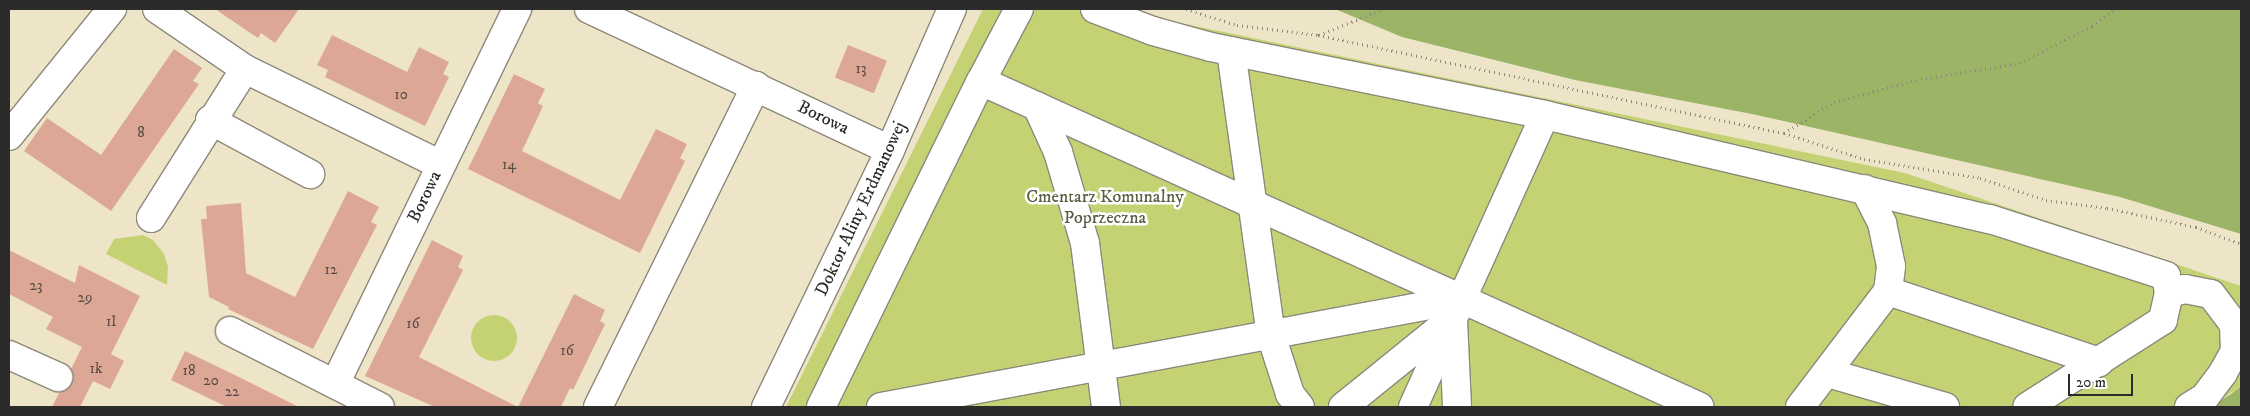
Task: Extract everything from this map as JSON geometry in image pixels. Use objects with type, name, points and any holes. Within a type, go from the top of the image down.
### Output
[{"type":"street","points":[[9,136],[112,9]]},
{"type":"street","points":[[157,9],[245,69],[441,165]]},
{"type":"street","name":"Borowa","points":[[334,384],[516,9]]},
{"type":"street","name":"Borowa","points":[[589,9],[890,150]]},
{"type":"street","name":"Doktor Aliny Erdmanowej","points":[[766,407],[890,150],[952,9]]},
{"type":"street","points":[[821,407],[1018,9]]},
{"type":"street","points":[[1095,9],[1153,31],[1230,51],[1545,115],[1865,188],[1990,219],[2166,276],[2169,292],[2163,320],[2027,407]]},
{"type":"street","points":[[1230,51],[1272,335],[1290,394],[1300,407]]},
{"type":"street","points":[[151,218],[210,120],[245,69]]},
{"type":"street","points":[[981,81],[1252,204],[1457,308],[1700,407]]},
{"type":"street","points":[[598,407],[756,86]]},
{"type":"street","points":[[1038,106],[1058,152],[1085,242],[1106,407]]},
{"type":"street","points":[[1412,407],[1545,115]]},
{"type":"street","points":[[210,120],[310,174]]},
{"type":"street","points":[[1800,407],[1828,373],[1888,292],[1891,266],[1884,232],[1865,188]]},
{"type":"street","points":[[2169,292],[2185,289],[2210,294],[2234,325],[2235,350],[2223,373],[2205,397],[2189,407]]},
{"type":"street","points":[[1888,292],[2099,362]]},
{"type":"street","points":[[881,407],[1272,335],[1457,308]]},
{"type":"street","points":[[1343,407],[1457,308]]},
{"type":"street","points":[[1457,308],[1458,407]]},
{"type":"street","points":[[230,331],[380,407]]},
{"type":"street","points":[[9,355],[58,377]]},
{"type":"street","points":[[1828,373],[1945,407]]},
{"type":"path","points":[[1186,9],[1236,25],[1318,35],[1784,133],[1864,159],[1980,178],[2046,200],[2106,208],[2196,227],[2241,244]]},
{"type":"path","points":[[1318,35],[1383,9]]},
{"type":"path","points":[[1784,133],[1834,102],[1921,79],[2020,62],[2092,26],[2115,9]]},
{"type":"green space","name":"Cmentarz Komunalny Poprzeczna","points":[[983,9],[1137,9],[1171,21],[1905,173],[2241,286],[2241,386],[2210,407],[786,407]]},
{"type":"green space","points":[[1335,9],[2241,9],[2241,234],[2120,197],[1752,114],[1575,80],[1402,37]]},
{"type":"green space","points":[[143,235],[153,240],[164,254],[168,267],[167,285],[106,254],[114,239]]},
{"type":"green space","points":[[489,315],[499,315],[513,325],[517,338],[513,351],[507,357],[499,361],[489,361],[475,351],[471,343],[471,333],[481,319]]},
{"type":"green space","points":[[2241,386],[2241,407],[2210,407],[2231,394]]},
{"type":"building","points":[[215,9],[299,9],[275,43],[261,33],[258,38]]},
{"type":"building","points":[[332,35],[407,72],[419,47],[449,62],[443,74],[449,77],[425,126],[325,77],[328,70],[317,65]]},
{"type":"building","points":[[848,45],[887,61],[874,93],[835,77]]},
{"type":"building","points":[[174,49],[202,68],[193,81],[199,84],[111,211],[24,151],[47,118],[101,155]]},
{"type":"building","points":[[514,74],[545,89],[538,103],[543,106],[522,151],[620,200],[656,129],[687,144],[680,158],[685,161],[640,253],[468,169]]},
{"type":"building","points":[[348,191],[379,207],[371,222],[377,225],[313,349],[228,309],[229,307],[209,297],[201,219],[207,219],[206,206],[241,203],[246,273],[295,297]]},
{"type":"building","points":[[432,240],[463,256],[458,267],[463,270],[419,357],[518,407],[435,407],[365,376]]},
{"type":"building","points":[[9,250],[75,283],[79,265],[140,296],[111,354],[124,361],[110,389],[93,381],[80,407],[52,407],[59,393],[72,384],[71,369],[82,347],[46,329],[53,317],[9,294]]},
{"type":"building","points":[[574,294],[605,310],[600,321],[605,324],[573,390],[570,388],[561,407],[518,407]]},
{"type":"building","points":[[185,351],[299,407],[227,407],[171,380]]}]
